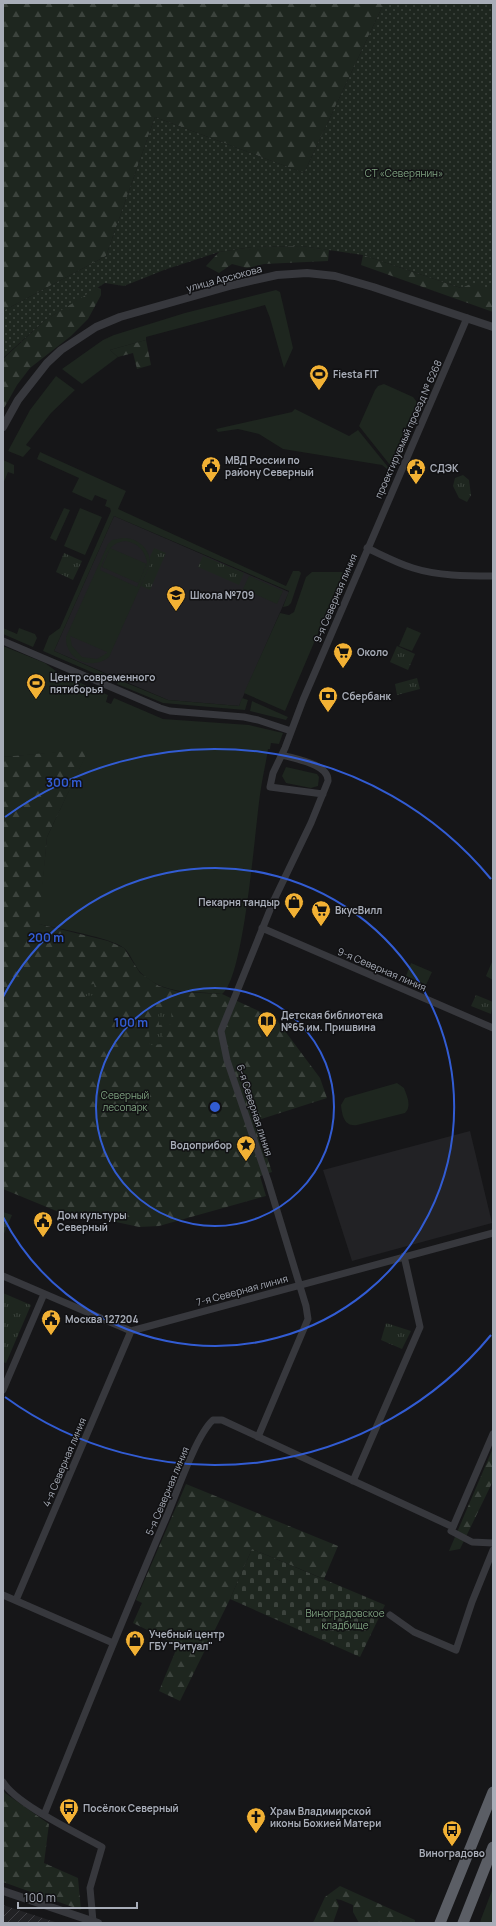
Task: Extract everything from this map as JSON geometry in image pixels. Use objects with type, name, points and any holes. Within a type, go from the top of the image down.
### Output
[{"type":"highway","points":[[440,1923],[493,1792]]},
{"type":"highway","points":[[463,1923],[493,1847]]},
{"type":"street","name":"улица Арсюкова","points":[[3,427],[18,400],[36,375],[61,350],[96,327],[120,317],[233,285],[277,275],[320,274],[353,280],[493,327]]},
{"type":"street","name":"проектируемый проезд № 6268","points":[[367,548],[467,318]]},
{"type":"street","name":"9-я Северная линия","points":[[282,755],[367,548],[412,568],[424,571],[460,576],[493,576]]},
{"type":"street","points":[[3,641],[160,708],[170,711],[244,717],[258,720],[291,732]]},
{"type":"street","points":[[282,755],[273,773],[270,787],[323,794]]},
{"type":"street","name":"6-я Северная линия","points":[[258,1437],[308,1319],[270,1188],[228,1060],[221,1031],[262,928],[328,781],[325,772],[321,768],[282,755]]},
{"type":"street","name":"9-я Северная линия","points":[[262,928],[493,1028]]},
{"type":"street","name":"7-я Северная линия","points":[[131,1331],[493,1233]]},
{"type":"street","points":[[353,1481],[420,1327],[404,1256]]},
{"type":"street","points":[[3,1276],[131,1331]]},
{"type":"street","points":[[3,1390],[6,1373],[44,1294]]},
{"type":"street","name":"4-я Северная линия","points":[[16,1600],[131,1331]]},
{"type":"street","name":"5-я Северная линия","points":[[44,1815],[113,1643],[206,1427],[213,1420],[222,1420],[353,1481],[452,1529],[472,1542],[493,1544]]},
{"type":"street","points":[[452,1529],[493,1434]]},
{"type":"street","points":[[390,1615],[414,1632],[456,1650],[472,1602],[493,1550]]},
{"type":"street","points":[[3,1595],[113,1643]]},
{"type":"street","points":[[3,1782],[8,1790],[44,1815],[102,1847],[90,1888],[96,1922],[3,1891]]},
{"type":"shaded area","name":"Школа №709","points":[[114,516],[289,592],[239,706],[168,700],[54,651]]},
{"type":"shaded area","points":[[470,1131],[492,1223],[352,1261],[323,1170]]},
{"type":"shaded area","points":[[3,1905],[58,1923],[3,1923]]},
{"type":"green space","points":[[3,3],[384,3],[304,173],[155,117],[106,256],[3,311]]},
{"type":"green space","name":"СТ «Северянин»","points":[[384,3],[493,3],[493,290],[473,283],[461,288],[363,255],[301,246],[252,247],[219,252],[164,270],[124,286],[105,283],[44,321],[3,358],[3,311],[106,256],[155,117],[304,173]]},
{"type":"green space","points":[[301,246],[329,250],[328,261],[264,264],[247,268],[232,264],[219,273],[206,266],[219,252],[252,247]]},
{"type":"green space","points":[[363,255],[461,288],[493,272],[493,312],[361,265]]},
{"type":"green space","points":[[97,287],[101,289],[101,295],[88,319],[71,336],[30,368],[17,385],[3,410],[4,358],[44,321]]},
{"type":"green space","points":[[276,290],[280,292],[293,348],[284,368],[265,305],[146,337],[146,340],[110,350],[118,357],[82,384],[62,369],[103,340],[114,335],[185,313]]},
{"type":"green space","points":[[146,340],[151,365],[137,369],[133,353],[118,357],[110,350]]},
{"type":"green space","points":[[56,376],[75,390],[51,413],[26,445],[31,448],[23,457],[8,451],[30,410]]},
{"type":"green space","points":[[384,384],[413,397],[417,402],[390,465],[359,426],[375,390],[378,386]]},
{"type":"green space","points":[[295,409],[349,436],[358,430],[388,467],[387,469],[382,465],[283,449],[259,434],[238,429],[218,432],[216,429],[292,412]]},
{"type":"green space","points":[[40,452],[126,491],[118,509],[286,586],[293,571],[299,571],[301,573],[291,603],[288,606],[283,607],[289,591],[114,516],[54,651],[113,677],[112,681],[43,651],[49,636],[60,628],[111,511],[110,508],[105,506],[107,500],[95,495],[92,501],[72,492],[79,478],[37,459]]},
{"type":"green space","points":[[3,460],[14,465],[14,474],[8,472],[3,484]]},
{"type":"green space","points":[[463,475],[469,480],[471,495],[467,502],[459,498],[453,486],[455,478]]},
{"type":"green space","points":[[64,508],[70,510],[56,541],[50,538]]},
{"type":"green space","points":[[80,508],[102,517],[85,555],[64,546]]},
{"type":"green space","points":[[123,538],[138,542],[146,549],[150,559],[150,565],[109,657],[95,663],[88,663],[81,661],[70,652],[66,637],[108,544],[112,540]],"holes":[[[126,541],[138,546],[144,554],[147,562],[137,587],[100,570],[109,550],[116,544]],[[70,636],[107,652],[107,653],[97,659],[82,657],[72,646]]]},
{"type":"green space","points":[[110,548],[147,564],[138,583],[102,567]]},
{"type":"green space","points":[[154,548],[166,553],[150,590],[141,586],[150,565],[150,557]]},
{"type":"green space","points":[[64,553],[82,561],[73,580],[56,572]]},
{"type":"green space","points":[[203,556],[244,573],[239,585],[198,567]]},
{"type":"green space","points":[[312,572],[344,572],[285,711],[244,693],[280,613],[289,615],[294,612],[306,577]]},
{"type":"green space","points":[[249,576],[283,591],[277,604],[243,589]]},
{"type":"green space","points":[[407,627],[421,633],[412,651],[399,646]]},
{"type":"green space","points":[[3,628],[17,634],[19,628],[35,634],[37,638],[33,647],[3,634]]},
{"type":"green space","points":[[3,646],[45,663],[60,674],[108,695],[106,702],[111,704],[114,698],[163,719],[249,725],[283,733],[279,744],[271,743],[270,749],[268,749],[261,788],[243,931],[237,960],[230,982],[222,994],[169,989],[150,980],[141,973],[124,948],[118,944],[83,934],[38,924],[47,837],[88,750],[3,757]]},
{"type":"green space","points":[[397,646],[415,654],[408,670],[390,662]]},
{"type":"green space","points":[[417,678],[420,689],[397,695],[395,684]]},
{"type":"green space","points":[[119,680],[168,700],[239,706],[242,698],[248,700],[245,710],[163,703],[117,684]]},
{"type":"green space","points":[[252,701],[288,717],[286,720],[250,711]]},
{"type":"green space","name":"Северный лесопарк","points":[[89,749],[47,837],[39,924],[108,941],[124,948],[140,973],[159,986],[179,992],[222,994],[276,1019],[320,1078],[327,1098],[255,1121],[272,1172],[260,1176],[266,1196],[159,1226],[139,1227],[84,1215],[71,1217],[3,1189],[3,757]]},
{"type":"green space","points":[[286,767],[317,774],[319,777],[318,786],[311,788],[286,783],[282,776]]},
{"type":"green space","points":[[492,962],[493,963],[493,980],[486,976]]},
{"type":"green space","points":[[411,963],[432,972],[426,985],[406,976]]},
{"type":"green space","points":[[94,984],[96,995],[86,996],[84,985]]},
{"type":"green space","points":[[476,995],[493,1002],[491,1014],[471,1006]]},
{"type":"green space","points":[[171,1010],[172,1024],[159,1025],[158,1011]]},
{"type":"green space","points":[[162,1030],[164,1044],[150,1045],[149,1031]]},
{"type":"green space","points":[[397,1083],[404,1088],[409,1104],[405,1113],[357,1125],[349,1124],[344,1120],[341,1105],[345,1098]]},
{"type":"green space","points":[[3,1212],[12,1215],[3,1236]]},
{"type":"green space","points":[[3,1293],[31,1305],[6,1363],[3,1362]]},
{"type":"green space","points":[[386,1323],[411,1331],[402,1349],[381,1340]]},
{"type":"green space","points":[[493,1448],[493,1481],[460,1549],[449,1551]]},
{"type":"green space","points":[[186,1484],[338,1546],[324,1579],[252,1549],[230,1599],[180,1701],[159,1691],[178,1645],[133,1623],[142,1603],[136,1600]]},
{"type":"green space","name":"Виноградовское кладбище","points":[[252,1549],[385,1605],[360,1657],[230,1599]]},
{"type":"green space","points":[[3,1789],[5,1793],[49,1824],[44,1863],[78,1878],[81,1910],[3,1882]]},
{"type":"green space","points":[[340,1886],[415,1920],[415,1923],[359,1923],[353,1912],[353,1905],[336,1899],[339,1906],[333,1923],[313,1923],[325,1897]]},
{"type":"green space","points":[[493,1888],[493,1923],[480,1923],[481,1919]]},
{"type":"place","name":"Fiesta FIT","points":[[319,391]]},
{"type":"place","name":"МВД России по району Северный","points":[[211,483]]},
{"type":"place","name":"СДЭК","points":[[416,485]]},
{"type":"place","name":"Школа №709","points":[[176,612]]},
{"type":"place","name":"Около","points":[[343,669]]},
{"type":"place","name":"Центр современного пятиборья","points":[[36,700]]},
{"type":"place","name":"Сбербанк","points":[[328,713]]},
{"type":"place","name":"Пекарня тандыр","points":[[294,919]]},
{"type":"place","name":"ВкусВилл","points":[[321,927]]},
{"type":"place","name":"Детская библиотека №65 им. Пришвина","points":[[267,1038]]},
{"type":"place","name":"Водоприбор","points":[[246,1162]]},
{"type":"place","name":"Дом культуры Северный","points":[[43,1238]]},
{"type":"place","name":"Москва 127204","points":[[51,1336]]},
{"type":"place","name":"Учебный центр ГБУ \"Ритуал\"","points":[[135,1657]]},
{"type":"place","name":"Посёлок Северный","points":[[69,1825]]},
{"type":"place","name":"Храм Владимирской иконы Божией Матери","points":[[256,1834]]},
{"type":"place","name":"Виноградово","points":[[452,1847]]}]
